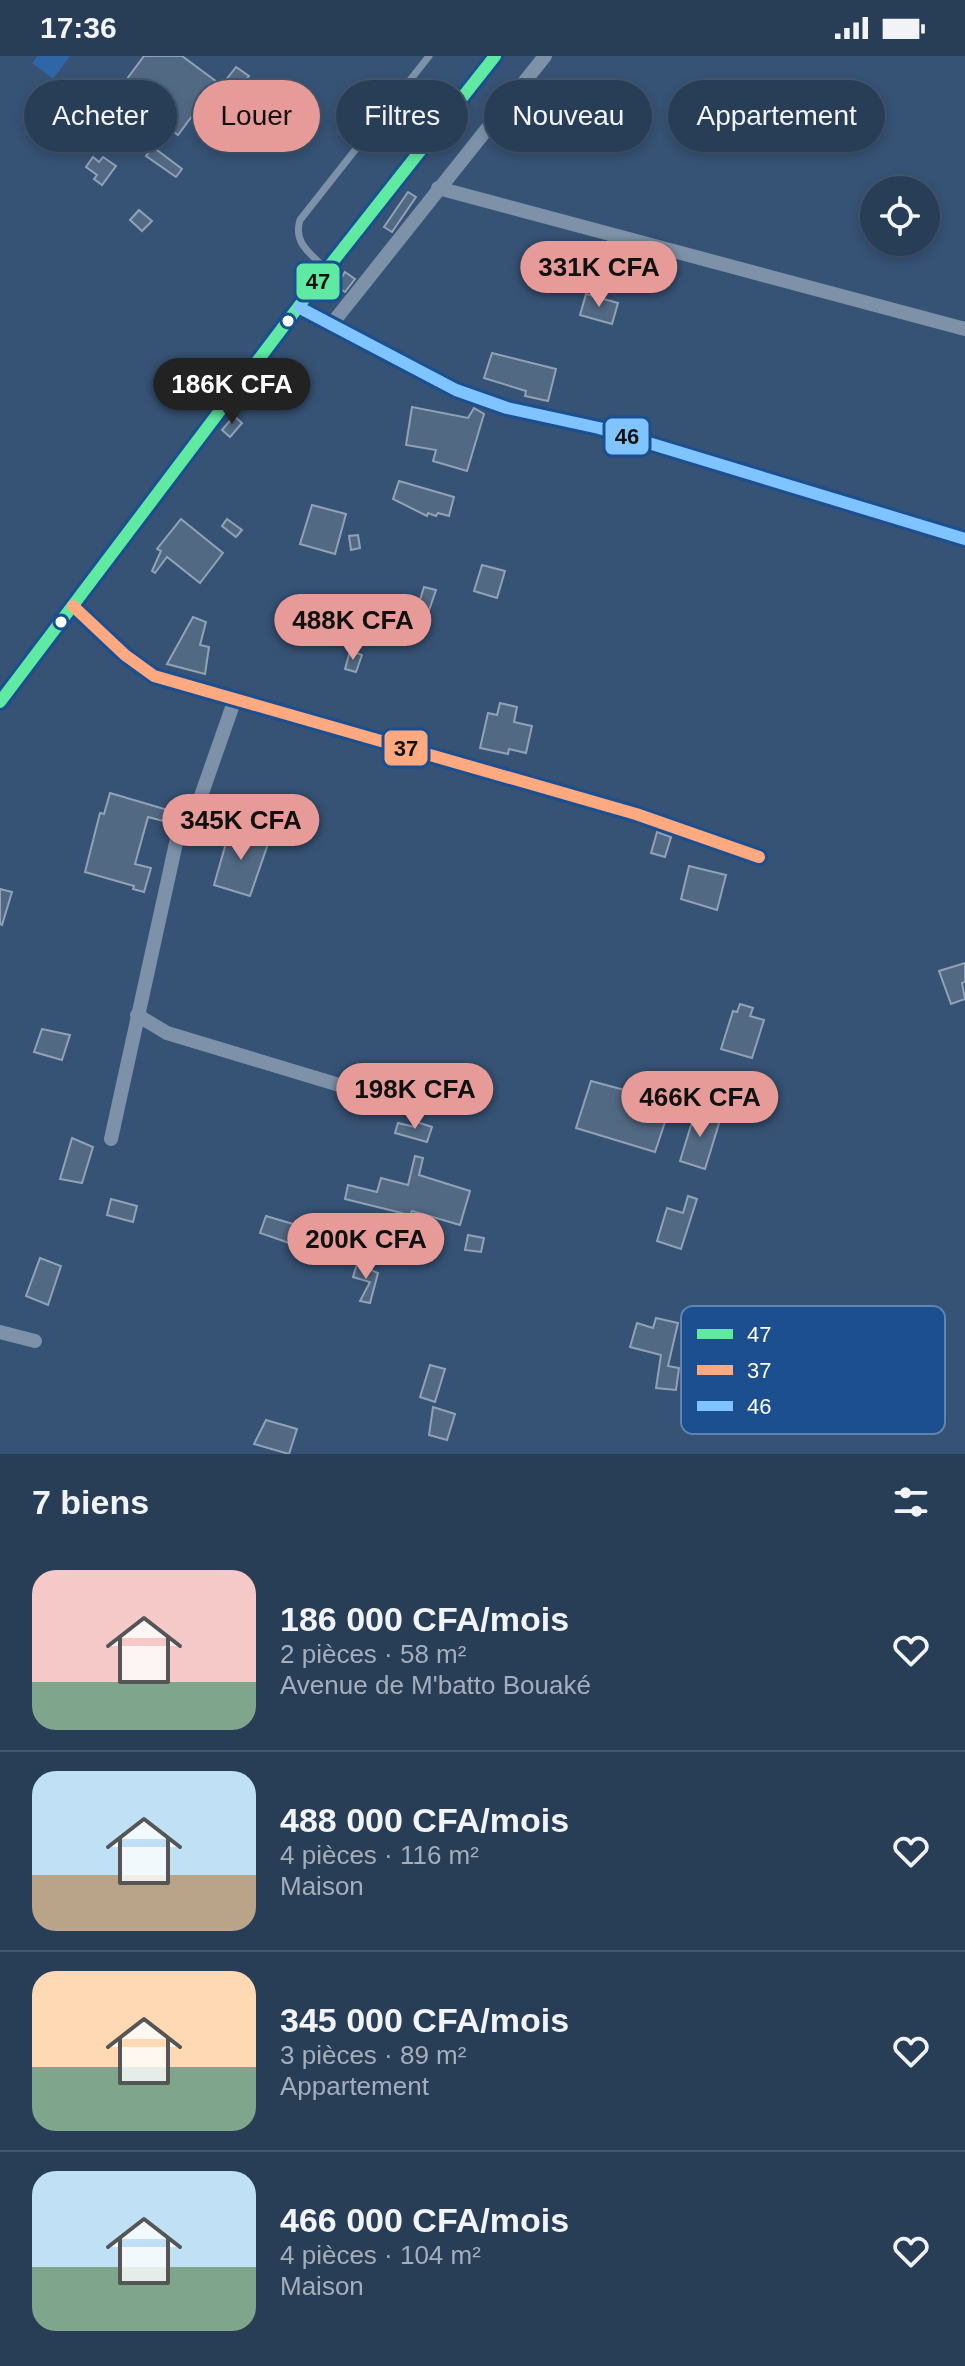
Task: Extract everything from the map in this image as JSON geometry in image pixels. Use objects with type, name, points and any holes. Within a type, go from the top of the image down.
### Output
[{"type":"street","points":[[0,702],[327,269],[495,56]]},
{"type":"street","points":[[331,325],[545,56]]},
{"type":"street","points":[[438,188],[965,329]]},
{"type":"street","points":[[300,308],[468,395],[507,408],[599,428],[965,539]]},
{"type":"street","points":[[73,606],[125,655],[154,676],[636,814],[759,857]]},
{"type":"street","points":[[111,1139],[178,834],[195,813],[235,699]]},
{"type":"street","points":[[137,1015],[167,1033],[412,1107]]},
{"type":"street","points":[[0,1332],[35,1341]]},
{"type":"lane","points":[[327,269],[300,243],[297,232],[300,220],[429,56]]},
{"type":"shaded area","points":[[38,56],[70,56],[53,79],[32,63]]},
{"type":"building","points":[[144,56],[182,56],[214,80],[193,80],[193,115],[178,135],[177,80],[126,80]]},
{"type":"building","points":[[236,67],[249,76],[246,80],[226,80]]},
{"type":"building","points":[[149,152],[160,152],[182,169],[176,177],[146,156]]},
{"type":"building","points":[[93,157],[99,162],[103,157],[116,166],[102,185],[94,179],[97,175],[86,167]]},
{"type":"building","points":[[408,192],[416,197],[392,232],[384,227]]},
{"type":"building","points":[[139,210],[152,221],[142,231],[130,220]]},
{"type":"building","points":[[345,272],[355,279],[345,292],[336,286]]},
{"type":"building","points":[[586,294],[618,303],[612,324],[580,315]]},
{"type":"building","points":[[492,353],[556,369],[548,401],[525,396],[526,391],[484,378]]},
{"type":"building","points":[[264,381],[271,386],[254,409],[246,403]]},
{"type":"building","points":[[412,407],[468,418],[474,408],[484,414],[467,471],[433,461],[436,450],[406,445]]},
{"type":"building","points":[[234,416],[242,423],[230,437],[222,430]]},
{"type":"building","points":[[399,481],[454,497],[449,516],[428,513],[427,516],[393,499]]},
{"type":"building","points":[[312,505],[346,514],[335,554],[300,544]]},
{"type":"building","points":[[181,519],[223,553],[200,583],[167,557],[155,573],[152,571],[161,551],[157,549]]},
{"type":"building","points":[[227,519],[242,530],[236,537],[222,526]]},
{"type":"building","points":[[358,535],[360,548],[351,550],[349,536]]},
{"type":"building","points":[[482,565],[505,571],[497,598],[474,591]]},
{"type":"building","points":[[424,587],[436,590],[423,628],[403,622],[405,613],[415,616]]},
{"type":"building","points":[[193,617],[206,622],[200,645],[209,647],[205,674],[167,664]]},
{"type":"building","points":[[350,651],[362,655],[356,672],[345,669]]},
{"type":"building","points":[[500,703],[517,707],[514,722],[532,726],[526,753],[509,749],[508,754],[480,748],[488,713],[497,715]]},
{"type":"building","points":[[110,793],[171,811],[167,822],[148,817],[135,864],[151,868],[144,892],[133,889],[134,886],[85,872],[100,813],[104,814]]},
{"type":"building","points":[[230,829],[269,841],[250,896],[214,885]]},
{"type":"building","points":[[657,832],[671,837],[665,857],[651,853]]},
{"type":"building","points":[[689,866],[726,875],[717,910],[681,899]]},
{"type":"building","points":[[0,889],[12,892],[2,925],[0,924]]},
{"type":"building","points":[[965,963],[965,982],[962,983],[965,999],[951,1004],[939,971]]},
{"type":"building","points":[[740,1004],[753,1008],[750,1016],[764,1020],[752,1058],[721,1049],[733,1011],[737,1012]]},
{"type":"building","points":[[42,1029],[70,1035],[62,1060],[34,1052]]},
{"type":"building","points":[[591,1081],[658,1099],[652,1118],[665,1122],[655,1152],[576,1128]]},
{"type":"building","points":[[696,1109],[721,1117],[705,1169],[680,1161]]},
{"type":"building","points":[[417,1122],[432,1127],[427,1142],[395,1133],[398,1123],[415,1127]]},
{"type":"building","points":[[72,1138],[93,1147],[82,1183],[60,1179]]},
{"type":"building","points":[[415,1156],[423,1158],[419,1175],[470,1191],[460,1225],[412,1211],[410,1215],[345,1199],[348,1185],[377,1192],[381,1178],[408,1185]]},
{"type":"building","points":[[688,1196],[697,1199],[681,1249],[657,1241],[667,1208],[683,1213]]},
{"type":"building","points":[[111,1199],[137,1206],[133,1222],[107,1215]]},
{"type":"building","points":[[266,1216],[300,1226],[292,1244],[260,1233]]},
{"type":"building","points":[[468,1235],[484,1238],[481,1252],[465,1250]]},
{"type":"building","points":[[40,1258],[61,1266],[48,1305],[26,1296]]},
{"type":"building","points":[[357,1264],[378,1273],[370,1303],[360,1301],[370,1282],[353,1277]]},
{"type":"building","points":[[656,1318],[678,1323],[668,1366],[679,1368],[676,1390],[656,1388],[661,1355],[630,1347],[637,1323],[653,1328]]},
{"type":"building","points":[[430,1365],[445,1369],[435,1402],[420,1397]]},
{"type":"building","points":[[433,1407],[455,1414],[447,1440],[429,1435]]},
{"type":"building","points":[[266,1420],[297,1429],[289,1454],[254,1444]]},
{"type":"transit line","name":"47","points":[[0,702],[327,269],[495,56]]},
{"type":"transit line","name":"46","points":[[300,308],[456,390],[507,408],[599,428],[965,539]]},
{"type":"transit line","name":"37","points":[[73,606],[125,655],[154,676],[636,814],[759,857]]}]
